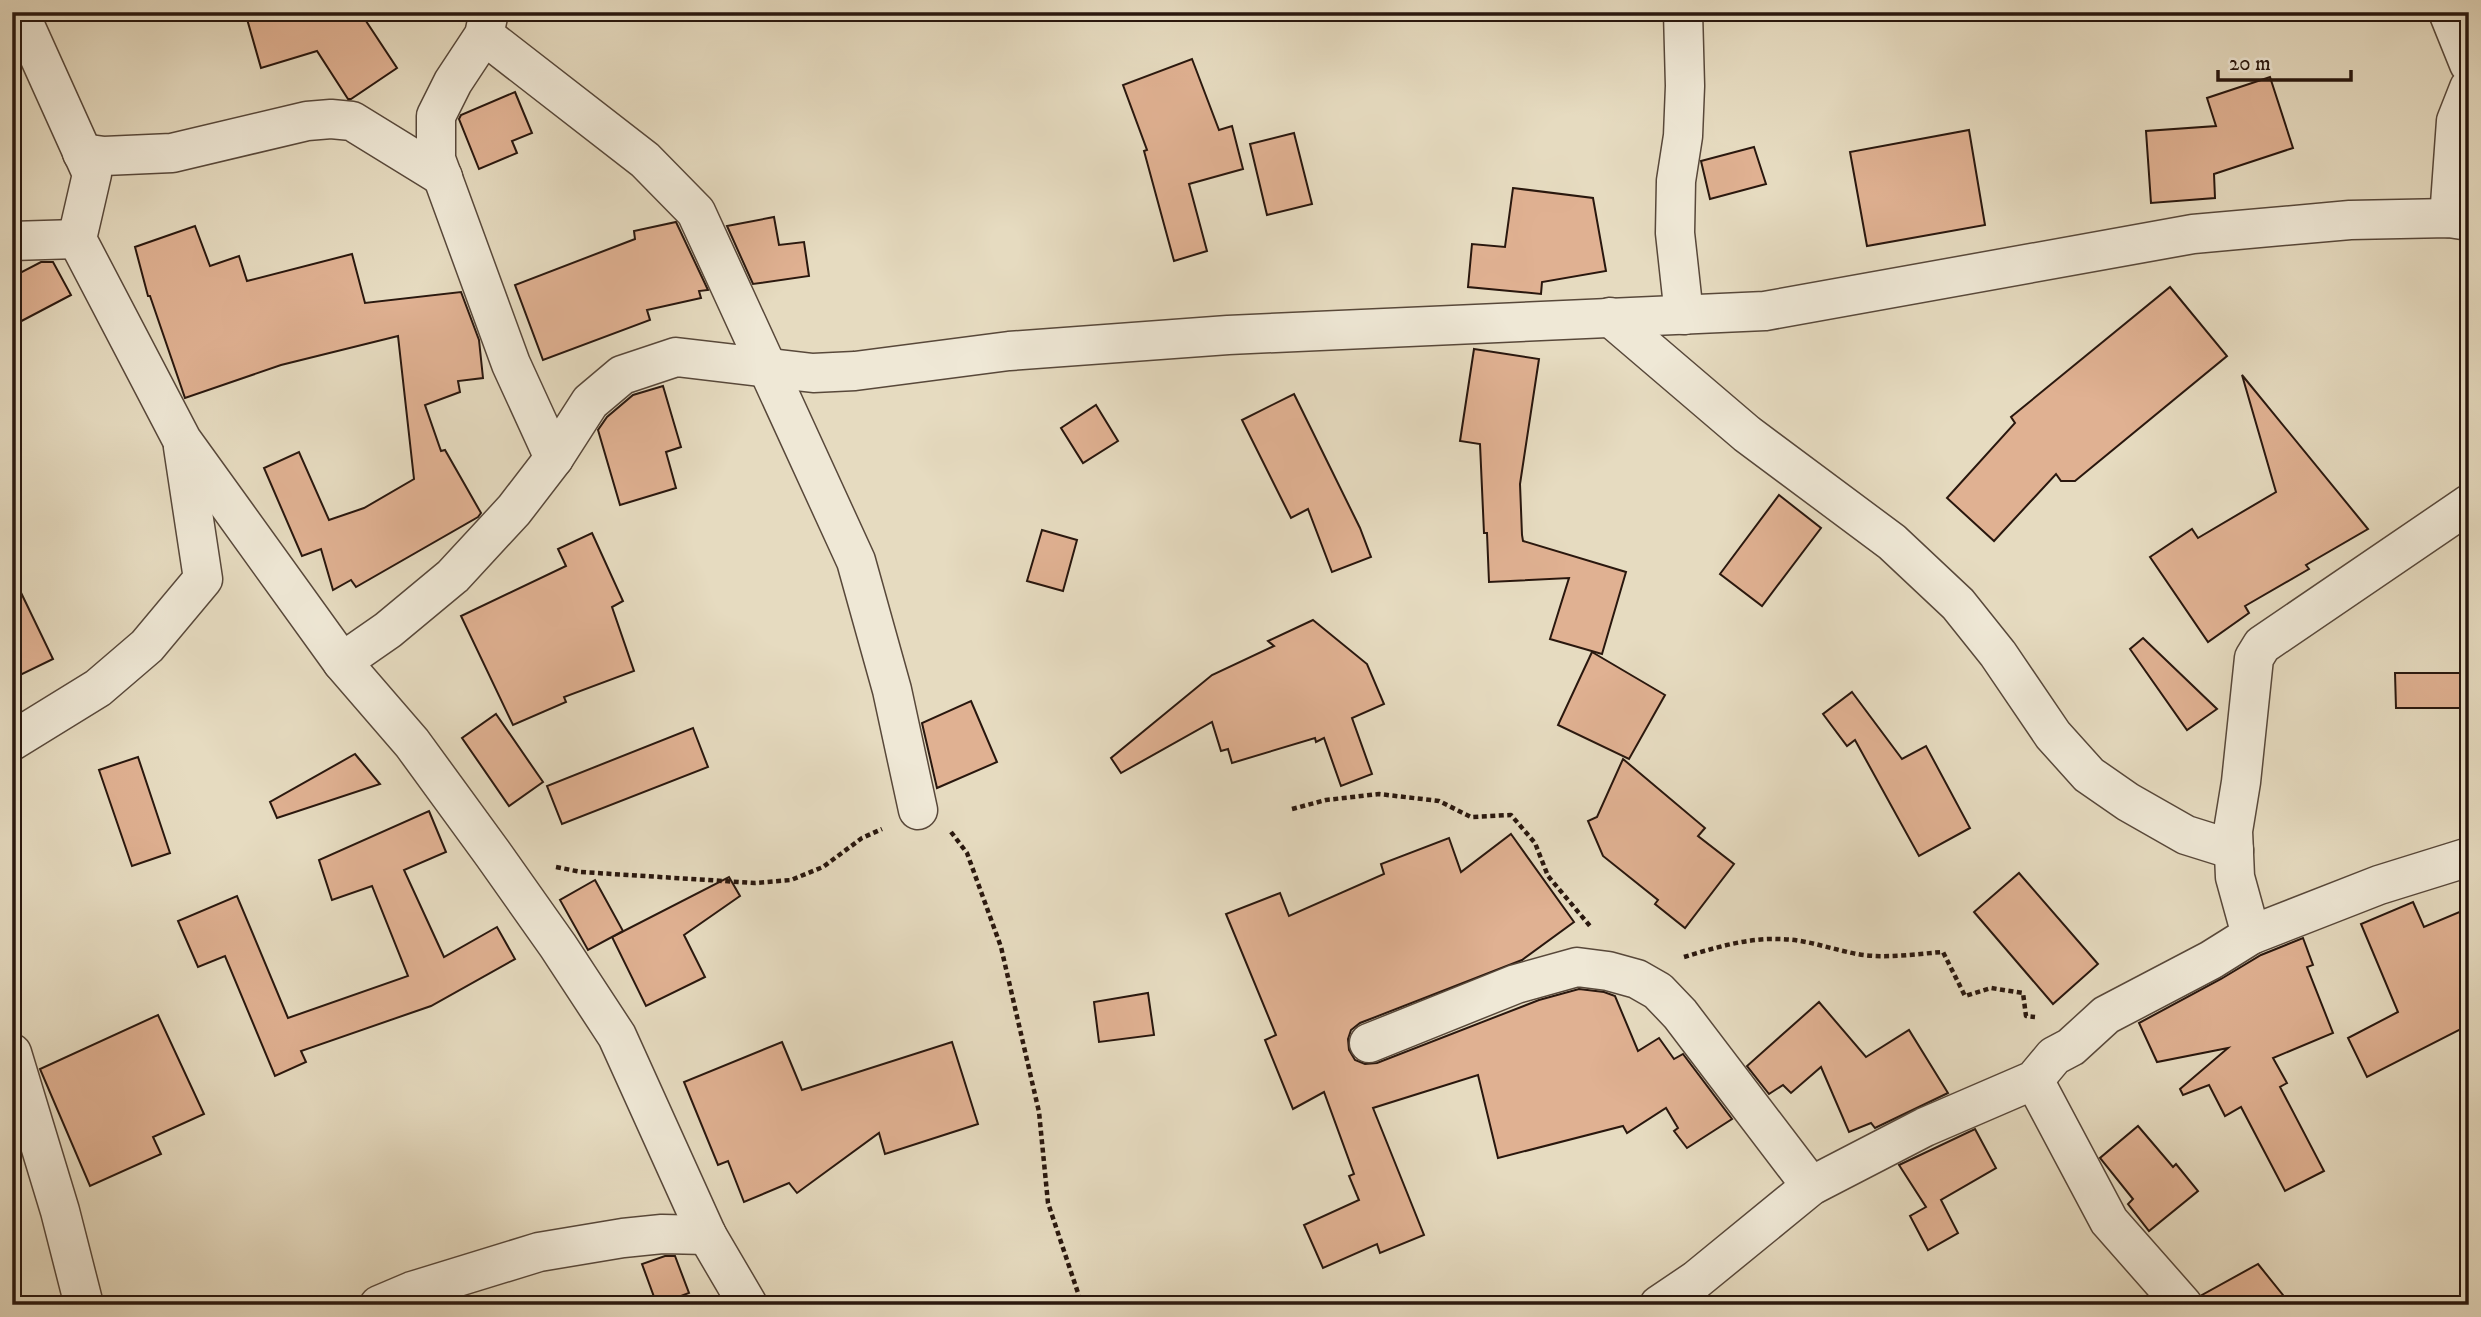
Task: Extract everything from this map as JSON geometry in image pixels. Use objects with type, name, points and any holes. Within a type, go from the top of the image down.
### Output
[{"type":"street","points":[[19,12],[92,174],[77,239],[182,440],[342,662],[412,743],[558,946],[617,1037],[707,1235],[748,1305]]},
{"type":"street","points":[[1683,12],[1685,86],[1683,136],[1676,181],[1675,233],[1684,314]]},
{"type":"street","points":[[2448,12],[2469,64]]},
{"type":"street","points":[[554,458],[511,364],[436,159],[436,116],[486,24],[645,160],[696,212],[856,561],[891,690],[918,810]]},
{"type":"street","points":[[342,662],[387,630],[453,576],[514,510],[554,458],[590,402],[622,375],[676,357],[813,373],[855,371],[1009,351],[1201,337],[1765,311],[2193,234],[2350,220],[2459,219],[2456,121],[2469,88]]},
{"type":"street","points":[[82,153],[104,156],[172,153],[307,121],[331,118],[352,121],[443,177]]},
{"type":"street","points":[[12,242],[77,239]]},
{"type":"street","points":[[1610,317],[1747,434],[1892,542],[1958,604],[1998,654],[2053,735],[2089,775],[2128,802],[2186,835],[2234,850]]},
{"type":"street","points":[[12,741],[98,688],[147,646],[203,579],[182,440]]},
{"type":"street","points":[[2251,935],[2235,877],[2232,831],[2241,782],[2254,658],[2262,645],[2466,513]]},
{"type":"street","points":[[1659,1305],[1696,1280],[1811,1186],[1925,1127],[2034,1080],[2054,1056],[2071,1047],[2106,1016],[2211,960],[2251,935],[2379,885],[2469,858]]},
{"type":"street","points":[[1368,1043],[1516,984],[1577,967],[1608,971],[1637,979],[1658,991],[1680,1014],[1811,1186]]},
{"type":"street","points":[[12,1053],[60,1211],[84,1305]]},
{"type":"street","points":[[2034,1080],[2109,1221],[2183,1305]]},
{"type":"street","points":[[379,1305],[412,1291],[539,1252],[662,1234],[707,1235]]},
{"type":"path","points":[[1292,809],[1326,800],[1379,794],[1440,801],[1471,817],[1511,815],[1535,842],[1548,876],[1591,927]]},
{"type":"path","points":[[493,854],[581,872],[755,883],[791,880],[823,867],[862,838],[918,810],[923,819],[946,827],[967,853],[1001,947],[1039,1112],[1048,1203],[1082,1305]]},
{"type":"path","points":[[1680,958],[1736,943],[1776,939],[1805,940],[1859,955],[1900,956],[1942,952],[1965,996],[1990,988],[2023,993],[2026,1016],[2054,1021],[2071,1047]]},
{"type":"building","points":[[245,12],[360,12],[397,68],[348,99],[317,51],[261,68]]},
{"type":"building","points":[[1192,59],[1219,130],[1232,126],[1243,169],[1189,184],[1207,251],[1174,261],[1144,151],[1147,150],[1123,85]]},
{"type":"building","points":[[2270,77],[2293,148],[2214,174],[2215,198],[2151,203],[2146,131],[2216,126],[2207,98]]},
{"type":"building","points":[[515,92],[532,133],[512,141],[517,153],[479,169],[459,119],[461,115]]},
{"type":"building","points":[[1969,130],[1985,225],[1867,246],[1850,152]]},
{"type":"building","points":[[1294,133],[1312,204],[1267,215],[1250,144]]},
{"type":"building","points":[[1754,147],[1766,184],[1710,199],[1701,161]]},
{"type":"building","points":[[1513,188],[1593,198],[1606,271],[1542,282],[1541,294],[1468,287],[1472,244],[1505,247]]},
{"type":"building","points":[[774,217],[779,245],[804,242],[809,276],[753,284],[727,226]]},
{"type":"building","points":[[676,222],[708,290],[699,291],[701,298],[647,310],[650,320],[543,360],[515,285],[635,239],[634,231]]},
{"type":"building","points":[[195,226],[210,266],[239,256],[247,281],[352,254],[365,303],[461,292],[479,340],[483,378],[458,381],[460,392],[425,405],[441,451],[445,450],[481,513],[478,517],[356,587],[351,580],[333,590],[321,549],[302,556],[264,468],[299,452],[329,520],[364,508],[414,479],[398,336],[281,365],[185,398],[148,296],[135,247]]},
{"type":"building","points":[[41,262],[53,262],[71,295],[12,326],[12,277]]},
{"type":"building","points":[[2170,287],[2227,356],[2075,481],[2061,481],[2056,474],[1994,541],[1947,498],[2015,423],[2011,417]]},
{"type":"building","points":[[1474,349],[1539,359],[1520,484],[1523,541],[1626,572],[1602,654],[1550,639],[1569,578],[1489,582],[1480,444],[1460,441]]},
{"type":"building","points":[[2242,375],[2368,529],[2306,565],[2309,569],[2245,606],[2249,613],[2208,642],[2150,557],[2192,529],[2198,538],[2276,492]]},
{"type":"building","points":[[663,386],[681,447],[666,452],[676,488],[620,505],[598,430],[607,417],[633,395]]},
{"type":"building","points":[[1294,394],[1360,528],[1371,557],[1332,572],[1308,509],[1291,518],[1242,420]]},
{"type":"building","points":[[1096,405],[1118,441],[1083,463],[1061,428]]},
{"type":"building","points":[[1779,495],[1821,528],[1762,606],[1720,574]]},
{"type":"building","points":[[1042,530],[1077,540],[1063,591],[1027,581]]},
{"type":"building","points":[[592,533],[623,601],[612,607],[634,671],[564,697],[566,702],[513,725],[461,616],[566,566],[558,549]]},
{"type":"building","points":[[12,574],[53,659],[12,679]]},
{"type":"building","points":[[1313,620],[1367,664],[1384,704],[1352,718],[1372,774],[1341,786],[1324,738],[1316,742],[1315,738],[1232,763],[1228,749],[1221,751],[1212,722],[1121,773],[1111,758],[1212,675],[1274,646],[1268,641]]},
{"type":"building","points":[[2143,638],[2217,709],[2187,730],[2130,649]]},
{"type":"building","points":[[1592,652],[1665,695],[1629,759],[1558,725]]},
{"type":"building","points":[[2395,673],[2460,673],[2460,708],[2396,708]]},
{"type":"building","points":[[1852,692],[1902,759],[1926,746],[1970,828],[1919,856],[1855,740],[1847,746],[1823,714]]},
{"type":"building","points":[[971,701],[997,762],[937,788],[922,723]]},
{"type":"building","points":[[496,714],[543,782],[509,806],[462,738]]},
{"type":"building","points":[[693,728],[708,767],[562,824],[547,786]]},
{"type":"building","points":[[355,754],[380,784],[277,818],[270,802]]},
{"type":"building","points":[[138,757],[170,853],[132,866],[99,770]]},
{"type":"building","points":[[1623,759],[1705,828],[1698,836],[1734,864],[1685,928],[1655,904],[1658,900],[1603,856],[1588,821],[1597,817]]},
{"type":"building","points":[[429,811],[446,852],[404,870],[444,957],[497,927],[515,959],[431,1006],[301,1051],[306,1062],[275,1076],[225,956],[198,967],[178,921],[237,896],[288,1018],[408,976],[372,886],[332,900],[319,860]]},
{"type":"building","points":[[1511,834],[1574,922],[1522,960],[1360,1023],[1351,1030],[1348,1039],[1349,1050],[1355,1060],[1365,1064],[1377,1063],[1539,1000],[1579,989],[1604,992],[1615,996],[1638,1051],[1659,1038],[1674,1059],[1683,1054],[1732,1119],[1687,1148],[1674,1131],[1678,1128],[1666,1108],[1627,1133],[1623,1126],[1498,1158],[1478,1075],[1373,1108],[1424,1235],[1380,1253],[1377,1244],[1323,1268],[1304,1225],[1359,1200],[1349,1176],[1354,1174],[1324,1092],[1293,1109],[1265,1040],[1276,1035],[1226,914],[1280,893],[1289,916],[1384,874],[1381,864],[1449,838],[1461,872]]},
{"type":"building","points":[[2019,873],[2098,964],[2053,1004],[1974,912]]},
{"type":"building","points":[[729,877],[740,896],[684,935],[705,977],[646,1006],[612,937]]},
{"type":"building","points":[[595,880],[623,931],[588,950],[560,900]]},
{"type":"building","points":[[2413,902],[2424,927],[2469,908],[2469,1025],[2367,1077],[2348,1038],[2398,1012],[2361,924]]},
{"type":"building","points":[[2303,938],[2313,965],[2307,967],[2333,1033],[2273,1058],[2287,1083],[2280,1087],[2324,1171],[2285,1191],[2241,1107],[2225,1116],[2209,1085],[2183,1095],[2180,1089],[2228,1048],[2157,1062],[2139,1023],[2261,955]]},
{"type":"building","points":[[1148,993],[1154,1035],[1099,1042],[1094,1002]]},
{"type":"building","points":[[1819,1002],[1866,1057],[1909,1030],[1948,1093],[1875,1128],[1871,1123],[1849,1132],[1821,1067],[1791,1093],[1783,1085],[1769,1094],[1747,1066]]},
{"type":"building","points":[[158,1015],[204,1114],[153,1137],[161,1154],[90,1186],[40,1069]]},
{"type":"building","points":[[782,1042],[802,1090],[952,1042],[978,1124],[885,1154],[879,1133],[797,1193],[789,1183],[744,1202],[728,1161],[718,1165],[684,1082]]},
{"type":"building","points":[[2138,1126],[2173,1167],[2176,1164],[2198,1191],[2149,1231],[2128,1204],[2133,1199],[2100,1158]]},
{"type":"building","points":[[1975,1129],[1996,1168],[1941,1200],[1958,1233],[1928,1250],[1910,1216],[1926,1207],[1899,1165]]},
{"type":"building","points":[[665,1256],[675,1256],[689,1293],[657,1305],[642,1264]]},
{"type":"building","points":[[2258,1264],[2291,1305],[2204,1305],[2202,1295]]}]
